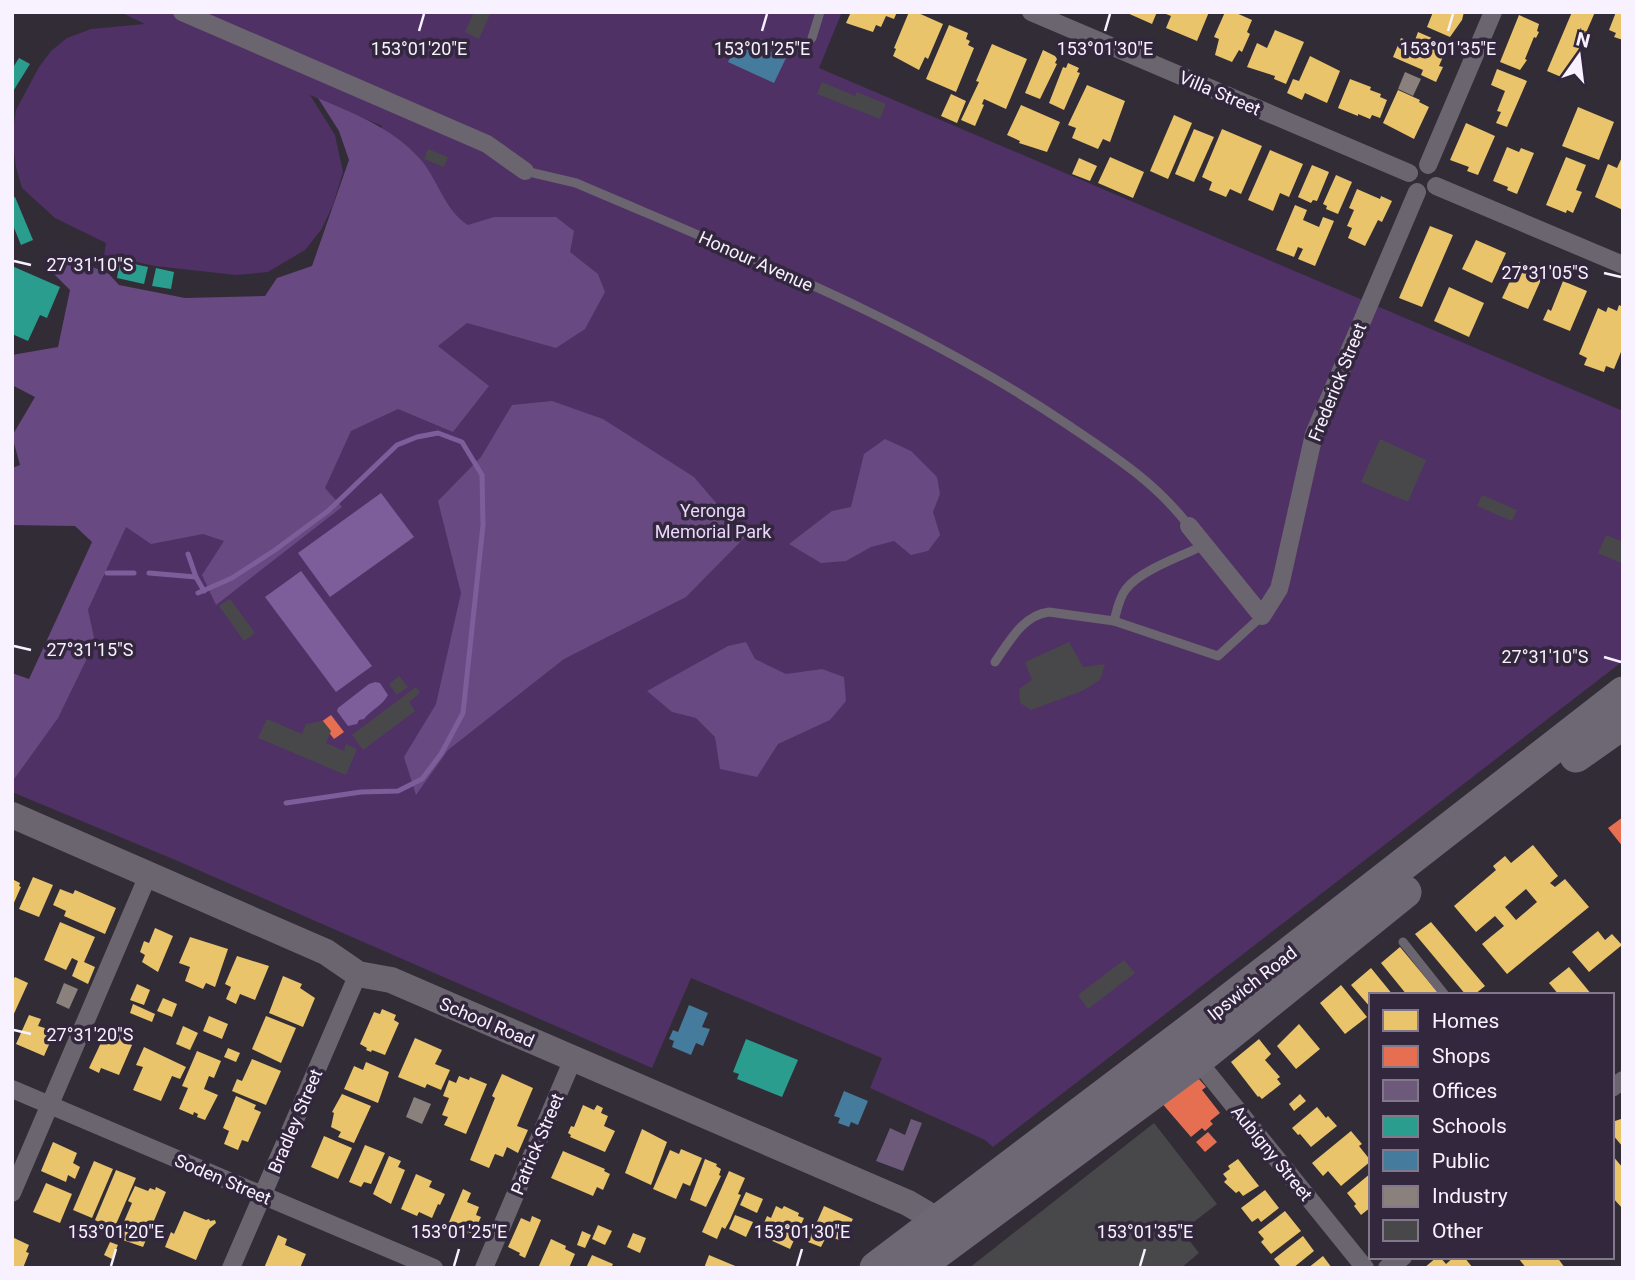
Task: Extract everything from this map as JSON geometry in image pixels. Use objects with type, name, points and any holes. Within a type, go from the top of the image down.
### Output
[{"type":"highway","name":"Ipswich Road","points":[[1188,1049],[1623,693]]},
{"type":"highway","name":"Ipswich Road","points":[[876,1268],[950,1227],[1623,723]]},
{"type":"highway","name":"Ipswich Road","points":[[916,1268],[950,1227]]},
{"type":"street","name":"Honour Avenue","points":[[182,12],[487,144],[525,172]]},
{"type":"street","name":"Villa Street","points":[[1031,12],[1409,173]]},
{"type":"street","points":[[1428,165],[1493,12]]},
{"type":"street","points":[[1419,164],[1428,165],[1437,174],[1436,186],[1425,193],[1417,192],[1410,186],[1409,173],[1419,164]]},
{"type":"street","points":[[1436,186],[1623,265]]},
{"type":"street","name":"Frederick Street","points":[[1262,616],[1279,589],[1314,434],[1417,192]]},
{"type":"street","name":"Honour Avenue","points":[[1189,526],[1262,616]]},
{"type":"street","name":"School Road","points":[[12,816],[326,951],[358,974],[391,980],[919,1208],[950,1227]]},
{"type":"street","points":[[12,1193],[149,873]]},
{"type":"street","name":"Bradley Street","points":[[231,1268],[358,974]]},
{"type":"street","name":"Aubigny Street","points":[[1188,1049],[1365,1268]]},
{"type":"street","name":"Patrick Street","points":[[484,1268],[573,1059]]},
{"type":"street","name":"Soden Street","points":[[12,1089],[434,1268]]},
{"type":"lane","points":[[812,38],[820,12]]},
{"type":"lane","name":"Honour Avenue","points":[[525,172],[576,183],[872,312],[919,337],[1019,392],[1126,464],[1153,485],[1189,526]]},
{"type":"lane","points":[[1114,621],[1128,586],[1140,576],[1205,545]]},
{"type":"lane","points":[[995,662],[1019,628],[1039,613],[1114,621],[1218,656],[1262,616]]},
{"type":"lane","points":[[1403,942],[1443,993]]},
{"type":"green space","name":"Yeronga Memorial Park","points":[[120,12],[842,12],[819,68],[1623,411],[1623,661],[993,1147],[985,1140],[870,1088],[882,1058],[691,978],[652,1068],[173,859],[12,792],[12,778],[205,352],[270,380],[382,126],[310,95],[335,135],[343,172],[333,205],[321,230],[305,250],[268,272],[236,275],[155,266],[104,255],[106,243],[55,218],[22,188],[12,137],[16,110],[39,67],[51,51],[67,38],[91,29],[145,24]]},
{"type":"green space","points":[[318,98],[373,123],[410,149],[427,168],[453,212],[468,225],[494,217],[556,217],[574,231],[570,252],[598,274],[605,292],[585,329],[556,348],[467,323],[438,346],[489,386],[453,432],[398,409],[351,431],[325,488],[342,507],[216,605],[202,575],[224,541],[203,534],[151,544],[126,527],[88,610],[95,642],[58,718],[12,782],[12,673],[29,679],[92,542],[75,526],[12,525],[12,468],[20,465],[12,436],[35,397],[12,385],[12,355],[58,347],[70,290],[51,271],[62,255],[108,273],[119,285],[185,298],[265,296],[277,278],[312,266],[349,160],[339,131]]},
{"type":"green space","points":[[552,401],[603,419],[694,477],[745,537],[686,597],[564,659],[448,750],[416,795],[404,757],[436,704],[461,593],[438,501],[481,457],[512,405]]},
{"type":"green space","points":[[885,439],[911,451],[937,477],[940,494],[933,512],[940,535],[928,551],[911,555],[894,541],[871,547],[846,561],[821,563],[789,544],[832,511],[851,507],[864,454]]},
{"type":"green space","points":[[746,642],[755,659],[786,674],[822,669],[844,677],[846,701],[830,720],[778,744],[757,777],[720,769],[715,737],[696,718],[672,712],[647,691],[728,646]]},
{"type":"shaded area","points":[[381,493],[414,537],[330,597],[298,553]]},
{"type":"shaded area","points":[[301,571],[372,666],[336,692],[265,597]]},
{"type":"shaded area","points":[[375,682],[380,683],[388,695],[364,719],[348,726],[337,711],[338,708]]},
{"type":"building: Homes","points":[[851,12],[897,12],[894,19],[886,16],[881,27],[876,25],[873,32],[846,23]]},
{"type":"building: Homes","points":[[909,12],[916,12],[943,24],[928,59],[925,57],[919,70],[893,56]]},
{"type":"building: Homes","points":[[1125,12],[1157,12],[1152,24]]},
{"type":"building: Homes","points":[[1161,12],[1209,12],[1197,41],[1166,28],[1171,16]]},
{"type":"building: Homes","points":[[1225,12],[1234,12],[1252,20],[1247,32],[1250,34],[1242,52],[1239,50],[1232,62],[1215,55],[1219,39],[1214,37]]},
{"type":"building: Homes","points":[[1433,12],[1464,12],[1462,20],[1450,37],[1427,27]]},
{"type":"building: Homes","points":[[1572,12],[1595,12],[1566,79],[1547,71]]},
{"type":"building: Homes","points":[[1616,12],[1623,12],[1623,40],[1614,37],[1616,33],[1609,30]]},
{"type":"building: Homes","points":[[1519,15],[1539,24],[1539,32],[1536,38],[1534,37],[1525,59],[1527,60],[1520,70],[1500,62]]},
{"type":"building: Homes","points":[[949,25],[968,33],[968,45],[974,48],[956,92],[926,79]]},
{"type":"building: Homes","points":[[1275,30],[1304,42],[1286,84],[1274,79],[1275,76],[1247,67],[1257,43],[1267,48]]},
{"type":"building: Homes","points":[[1418,32],[1448,45],[1436,82],[1421,75],[1423,70],[1393,57],[1401,38],[1414,43]]},
{"type":"building: Homes","points":[[992,44],[1027,59],[1006,109],[984,99],[975,126],[961,120],[979,82],[976,81]]},
{"type":"building: Homes","points":[[1043,50],[1055,56],[1057,64],[1040,99],[1025,93]]},
{"type":"building: Homes","points":[[1310,56],[1340,71],[1327,103],[1305,93],[1302,100],[1287,93],[1293,79],[1299,81]]},
{"type":"building: Homes","points":[[1068,63],[1079,68],[1077,72],[1080,73],[1064,110],[1049,103],[1063,67],[1066,68]]},
{"type":"building: Homes","points":[[1497,69],[1527,81],[1507,127],[1496,123],[1501,112],[1497,111],[1505,91],[1491,85]]},
{"type":"building: Homes","points":[[1350,79],[1371,87],[1370,90],[1381,94],[1380,97],[1387,100],[1380,118],[1372,115],[1370,119],[1338,108]]},
{"type":"building: Homes","points":[[1087,85],[1125,101],[1110,142],[1103,139],[1098,149],[1072,138],[1076,128],[1068,125]]},
{"type":"building: Homes","points":[[1398,90],[1429,107],[1414,139],[1383,123]]},
{"type":"building: Homes","points":[[951,94],[966,101],[957,123],[941,116]]},
{"type":"building: Homes","points":[[1021,105],[1060,122],[1047,152],[1019,143],[1020,141],[1007,135]]},
{"type":"building: Homes","points":[[1578,107],[1614,122],[1599,160],[1562,146]]},
{"type":"building: Homes","points":[[1174,115],[1192,123],[1168,179],[1150,171]]},
{"type":"building: Homes","points":[[1466,123],[1495,136],[1478,175],[1467,171],[1469,167],[1450,160]]},
{"type":"building: Homes","points":[[1194,129],[1214,137],[1194,182],[1175,174]]},
{"type":"building: Homes","points":[[1222,129],[1262,146],[1241,194],[1230,189],[1226,197],[1209,190],[1212,182],[1202,177]]},
{"type":"building: Homes","points":[[1507,147],[1519,152],[1521,148],[1534,153],[1517,194],[1493,181]]},
{"type":"building: Homes","points":[[1270,150],[1303,164],[1289,197],[1280,193],[1273,211],[1248,200]]},
{"type":"building: Homes","points":[[1623,155],[1623,210],[1595,197],[1608,164],[1617,168]]},
{"type":"building: Homes","points":[[1110,157],[1144,172],[1133,198],[1098,183]]},
{"type":"building: Homes","points":[[1566,157],[1586,165],[1576,190],[1582,192],[1573,213],[1546,205]]},
{"type":"building: Homes","points":[[1079,158],[1097,166],[1090,181],[1072,174]]},
{"type":"building: Homes","points":[[1312,165],[1329,172],[1317,201],[1313,200],[1311,203],[1298,197]]},
{"type":"building: Homes","points":[[1336,175],[1352,182],[1338,214],[1326,209],[1327,206],[1323,204]]},
{"type":"building: Homes","points":[[1357,189],[1392,201],[1382,222],[1378,220],[1365,246],[1348,238],[1352,228],[1347,226],[1354,210],[1349,208]]},
{"type":"building: Homes","points":[[1295,205],[1307,210],[1303,220],[1319,227],[1323,217],[1334,221],[1315,266],[1298,259],[1303,249],[1298,247],[1294,257],[1276,250]]},
{"type":"building: Homes","points":[[1430,226],[1453,235],[1422,307],[1399,298]]},
{"type":"building: Homes","points":[[1476,240],[1506,253],[1492,283],[1462,269]]},
{"type":"building: Homes","points":[[1519,262],[1544,273],[1528,309],[1502,298]]},
{"type":"building: Homes","points":[[1563,281],[1587,291],[1570,331],[1543,320],[1548,309],[1551,311]]},
{"type":"building: Homes","points":[[1449,287],[1484,303],[1469,337],[1434,321]]},
{"type":"building: Homes","points":[[1619,305],[1623,307],[1623,347],[1614,369],[1606,366],[1604,372],[1584,365],[1587,358],[1579,354],[1598,308],[1606,312],[1608,307],[1617,311]]},
{"type":"building: Homes","points":[[1533,845],[1558,876],[1550,883],[1555,887],[1565,879],[1589,907],[1507,974],[1482,944],[1504,926],[1495,916],[1476,932],[1454,906],[1496,870],[1493,866],[1505,856],[1511,863]],"holes":[[[1526,889],[1537,902],[1516,920],[1505,907]]]},
{"type":"building: Homes","points":[[33,877],[53,885],[39,917],[19,909]]},
{"type":"building: Homes","points":[[12,879],[20,883],[21,887],[12,907]]},
{"type":"building: Homes","points":[[60,889],[73,894],[75,890],[116,908],[105,934],[64,916],[66,911],[53,905]]},
{"type":"building: Homes","points":[[60,922],[95,937],[84,962],[95,967],[88,984],[72,976],[78,961],[72,958],[66,970],[44,960]]},
{"type":"building: Homes","points":[[1431,922],[1485,986],[1476,993],[1464,993],[1415,934]]},
{"type":"building: Homes","points":[[155,928],[173,936],[158,972],[142,962],[145,955],[140,952],[144,941],[149,943]]},
{"type":"building: Homes","points":[[1598,931],[1605,940],[1612,934],[1622,945],[1589,972],[1572,952]]},
{"type":"building: Homes","points":[[190,937],[228,949],[215,987],[206,983],[203,989],[185,981],[190,967],[179,963]]},
{"type":"building: Homes","points":[[1400,947],[1438,993],[1405,993],[1381,963]]},
{"type":"building: Homes","points":[[237,956],[269,966],[255,1000],[240,994],[236,1004],[226,999],[231,987],[225,984]]},
{"type":"building: Homes","points":[[1569,967],[1590,993],[1557,993],[1549,983]]},
{"type":"building: Homes","points":[[1371,968],[1391,993],[1369,993],[1369,1006],[1351,985]]},
{"type":"building: Homes","points":[[283,976],[302,984],[300,988],[315,998],[303,1027],[269,1013]]},
{"type":"building: Homes","points":[[15,977],[28,983],[12,1018],[12,981]]},
{"type":"building: Homes","points":[[137,984],[150,990],[144,1005],[130,1000]]},
{"type":"building: Homes","points":[[1341,985],[1367,1017],[1345,1034],[1320,1003]]},
{"type":"building: Homes","points":[[163,998],[177,1004],[172,1017],[157,1011]]},
{"type":"building: Homes","points":[[133,1004],[155,1014],[152,1022],[130,1013]]},
{"type":"building: Homes","points":[[382,1009],[396,1015],[394,1020],[399,1023],[385,1055],[366,1050],[367,1048],[360,1044],[374,1012],[380,1014]]},
{"type":"building: Homes","points":[[29,1015],[41,1019],[38,1026],[55,1031],[44,1056],[16,1044]]},
{"type":"building: Homes","points":[[209,1016],[228,1024],[222,1039],[203,1031]]},
{"type":"building: Homes","points":[[266,1016],[296,1028],[281,1063],[252,1049]]},
{"type":"building: Homes","points":[[1299,1024],[1320,1049],[1296,1069],[1277,1046]]},
{"type":"building: Homes","points":[[183,1026],[198,1033],[190,1050],[176,1044]]},
{"type":"building: Homes","points":[[107,1030],[127,1038],[126,1042],[132,1045],[119,1075],[101,1068],[99,1073],[89,1068]]},
{"type":"building: Homes","points":[[415,1038],[442,1050],[435,1064],[450,1070],[441,1090],[427,1084],[425,1088],[398,1077]]},
{"type":"building: Homes","points":[[1259,1039],[1271,1054],[1265,1060],[1280,1077],[1277,1079],[1281,1084],[1262,1099],[1231,1062]]},
{"type":"building: Homes","points":[[144,1047],[186,1067],[180,1079],[172,1076],[161,1101],[133,1090],[143,1067],[136,1065]]},
{"type":"building: Homes","points":[[228,1048],[240,1053],[236,1062],[224,1057]]},
{"type":"building: Homes","points":[[197,1051],[221,1061],[214,1078],[209,1076],[204,1089],[218,1095],[205,1120],[197,1117],[198,1114],[194,1112],[193,1115],[179,1109],[188,1088],[182,1086]]},
{"type":"building: Homes","points":[[252,1059],[281,1071],[266,1105],[232,1091],[237,1079],[242,1081]]},
{"type":"building: Homes","points":[[366,1062],[389,1072],[378,1103],[344,1089],[354,1066],[363,1070]]},
{"type":"building: Homes","points":[[502,1074],[533,1088],[517,1126],[528,1130],[518,1153],[507,1147],[503,1157],[495,1154],[489,1168],[470,1160]]},
{"type":"building: Homes","points":[[459,1076],[487,1084],[466,1134],[444,1125],[448,1117],[442,1115],[449,1098],[443,1096],[449,1080],[456,1083]]},
{"type":"building: Homes","points":[[342,1094],[371,1106],[354,1143],[338,1137],[341,1132],[331,1127],[332,1112]]},
{"type":"building: Homes","points":[[1300,1094],[1306,1101],[1294,1111],[1289,1104]]},
{"type":"building: Homes","points":[[236,1096],[256,1105],[254,1109],[261,1112],[248,1142],[242,1140],[238,1150],[224,1144],[229,1131],[223,1128]]},
{"type":"building: Homes","points":[[583,1105],[594,1110],[597,1105],[603,1108],[601,1113],[608,1116],[604,1126],[615,1131],[605,1152],[570,1137],[568,1133],[571,1126],[574,1127]]},
{"type":"building: Homes","points":[[1317,1107],[1337,1126],[1311,1147],[1292,1128]]},
{"type":"building: Homes","points":[[1614,1121],[1623,1121],[1623,1147],[1614,1136]]},
{"type":"building: Homes","points":[[642,1129],[667,1142],[651,1185],[625,1173]]},
{"type":"building: Homes","points":[[1351,1131],[1369,1158],[1369,1163],[1341,1186],[1328,1171],[1323,1176],[1312,1163]]},
{"type":"building: Homes","points":[[324,1136],[352,1148],[338,1179],[311,1167]]},
{"type":"building: Homes","points":[[53,1142],[77,1153],[73,1163],[80,1167],[75,1179],[68,1175],[66,1182],[41,1171]]},
{"type":"building: Homes","points":[[365,1145],[385,1153],[371,1184],[364,1182],[361,1187],[349,1182]]},
{"type":"building: Homes","points":[[681,1149],[702,1158],[690,1186],[683,1183],[676,1199],[653,1189],[670,1150],[679,1154]]},
{"type":"building: Homes","points":[[563,1151],[605,1169],[604,1171],[610,1174],[603,1190],[597,1187],[593,1196],[551,1178]]},
{"type":"building: Homes","points":[[389,1156],[401,1161],[398,1167],[405,1170],[391,1204],[373,1194]]},
{"type":"building: Homes","points":[[1614,1157],[1623,1168],[1623,1209],[1614,1199]]},
{"type":"building: Homes","points":[[705,1159],[717,1164],[721,1169],[721,1176],[706,1207],[690,1200]]},
{"type":"building: Homes","points":[[1238,1159],[1259,1186],[1243,1196],[1224,1182],[1227,1179],[1223,1174],[1230,1169],[1228,1166]]},
{"type":"building: Homes","points":[[94,1161],[113,1169],[92,1218],[73,1210]]},
{"type":"building: Homes","points":[[116,1170],[136,1178],[114,1229],[95,1220]]},
{"type":"building: Homes","points":[[729,1171],[745,1178],[730,1220],[725,1229],[722,1227],[717,1239],[702,1232]]},
{"type":"building: Homes","points":[[416,1174],[432,1181],[429,1187],[445,1194],[432,1218],[419,1212],[417,1216],[401,1209]]},
{"type":"building: Homes","points":[[1369,1175],[1369,1209],[1361,1215],[1347,1193]]},
{"type":"building: Homes","points":[[46,1183],[72,1194],[60,1223],[33,1212]]},
{"type":"building: Homes","points":[[135,1186],[148,1191],[150,1188],[155,1190],[156,1187],[166,1192],[143,1247],[117,1238],[132,1203],[128,1201]]},
{"type":"building: Homes","points":[[463,1189],[471,1193],[467,1202],[479,1207],[476,1215],[481,1217],[473,1234],[468,1232],[466,1236],[447,1227]]},
{"type":"building: Homes","points":[[1265,1190],[1279,1208],[1261,1222],[1258,1218],[1252,1222],[1241,1208]]},
{"type":"building: Homes","points":[[746,1192],[763,1199],[757,1213],[740,1205]]},
{"type":"building: Homes","points":[[776,1206],[782,1209],[784,1206],[804,1218],[790,1249],[759,1235],[767,1216],[771,1218]]},
{"type":"building: Homes","points":[[824,1206],[853,1219],[841,1241],[832,1237],[831,1241],[825,1239],[821,1247],[808,1242]]},
{"type":"building: Homes","points":[[184,1211],[206,1220],[215,1220],[216,1223],[209,1229],[196,1260],[165,1247]]},
{"type":"building: Homes","points":[[1285,1211],[1301,1231],[1271,1254],[1261,1242],[1264,1239],[1258,1232]]},
{"type":"building: Homes","points":[[735,1215],[753,1222],[746,1237],[729,1229]]},
{"type":"building: Homes","points":[[532,1216],[541,1220],[525,1258],[508,1247],[521,1218],[530,1222]]},
{"type":"building: Homes","points":[[598,1225],[612,1231],[605,1245],[592,1239]]},
{"type":"building: Homes","points":[[582,1231],[591,1235],[585,1248],[577,1245]]},
{"type":"building: Homes","points":[[633,1233],[646,1238],[640,1253],[627,1247]]},
{"type":"building: Homes","points":[[278,1235],[287,1239],[285,1245],[306,1254],[300,1268],[264,1268]]},
{"type":"building: Homes","points":[[1303,1236],[1314,1251],[1293,1268],[1277,1268],[1280,1266],[1274,1259]]},
{"type":"building: Homes","points":[[12,1237],[29,1245],[23,1268],[12,1268]]},
{"type":"building: Homes","points":[[551,1239],[575,1254],[569,1268],[538,1268]]},
{"type":"building: Homes","points":[[110,1242],[118,1245],[112,1259],[104,1255]]},
{"type":"building: Homes","points":[[592,1255],[613,1264],[611,1268],[586,1268]]},
{"type":"building: Homes","points":[[709,1255],[740,1268],[704,1268]]},
{"type":"building: Homes","points":[[1323,1256],[1332,1268],[1308,1268]]},
{"type":"building: Homes","points":[[1435,1259],[1442,1259],[1446,1264],[1452,1259],[1466,1259],[1473,1268],[1424,1268]]},
{"type":"building: Homes","points":[[1519,1259],[1558,1259],[1565,1268],[1526,1268]]},
{"type":"building: Shops","points":[[331,715],[344,732],[334,739],[321,722]]},
{"type":"building: Shops","points":[[1623,817],[1623,847],[1608,828]]},
{"type":"building: Shops","points":[[1199,1079],[1206,1087],[1202,1090],[1220,1113],[1210,1121],[1213,1124],[1205,1131],[1202,1128],[1191,1137],[1160,1101]]},
{"type":"building: Shops","points":[[1208,1132],[1217,1142],[1205,1152],[1196,1142]]},
{"type":"building: Offices","points":[[911,1119],[922,1123],[903,1171],[876,1161],[890,1128],[905,1135]]},
{"type":"building: Schools","points":[[19,58],[30,64],[12,93],[12,69]]},
{"type":"building: Schools","points":[[15,197],[33,240],[21,245],[12,223],[12,198]]},
{"type":"building: Schools","points":[[120,261],[148,267],[144,284],[117,278]]},
{"type":"building: Schools","points":[[12,266],[60,287],[47,318],[40,315],[28,341],[12,334]]},
{"type":"building: Schools","points":[[156,268],[174,272],[171,289],[152,286]]},
{"type":"building: Schools","points":[[746,1039],[798,1060],[782,1097],[737,1079],[739,1074],[733,1072]]},
{"type":"building: Public","points":[[738,42],[762,53],[764,49],[786,58],[774,83],[728,62]]},
{"type":"building: Public","points":[[689,1005],[708,1013],[702,1027],[710,1029],[703,1046],[696,1043],[691,1055],[672,1047],[674,1041],[669,1039],[673,1030],[678,1032]]},
{"type":"building: Public","points":[[844,1091],[868,1101],[858,1125],[851,1122],[849,1127],[838,1123],[840,1118],[834,1116]]},
{"type":"building: Industry","points":[[1405,72],[1421,79],[1413,96],[1398,89]]},
{"type":"building: Industry","points":[[64,983],[78,989],[69,1009],[56,1003]]},
{"type":"building: Industry","points":[[414,1097],[431,1104],[422,1124],[406,1117]]},
{"type":"building: Other","points":[[474,12],[490,14],[479,39],[465,32]]},
{"type":"building: Other","points":[[822,82],[855,96],[857,92],[886,104],[880,119],[817,94]]},
{"type":"building: Other","points":[[428,149],[448,157],[444,167],[424,159]]},
{"type":"building: Other","points":[[1380,439],[1426,460],[1408,502],[1361,482]]},
{"type":"building: Other","points":[[1482,495],[1517,510],[1512,521],[1477,506]]},
{"type":"building: Other","points":[[1606,535],[1623,542],[1623,564],[1598,553]]},
{"type":"building: Other","points":[[230,599],[255,633],[244,641],[219,606]]},
{"type":"building: Other","points":[[1069,642],[1083,667],[1105,664],[1100,680],[1082,691],[1031,710],[1020,703],[1019,689],[1032,680],[1025,662]]},
{"type":"building: Other","points":[[399,676],[408,687],[397,695],[389,684]]},
{"type":"building: Other","points":[[416,687],[420,693],[409,702],[415,711],[363,750],[352,735]]},
{"type":"building: Other","points":[[267,719],[302,734],[306,724],[323,721],[331,731],[326,743],[344,751],[346,744],[357,749],[346,775],[258,738]]},
{"type":"building: Other","points":[[1124,960],[1135,973],[1088,1009],[1078,995]]},
{"type":"building: Other","points":[[1154,1123],[1217,1204],[1182,1231],[1199,1253],[1181,1268],[969,1268]]},
{"type":"waterway","points":[[198,593],[232,578],[328,511],[397,445],[438,433],[462,442],[482,475],[483,525],[463,713],[441,754],[422,779],[398,791],[361,792],[286,803]]},
{"type":"waterway","points":[[188,554],[204,591]]},
{"type":"waterway","points":[[107,573],[134,573]]},
{"type":"waterway","points":[[149,573],[196,577]]}]
